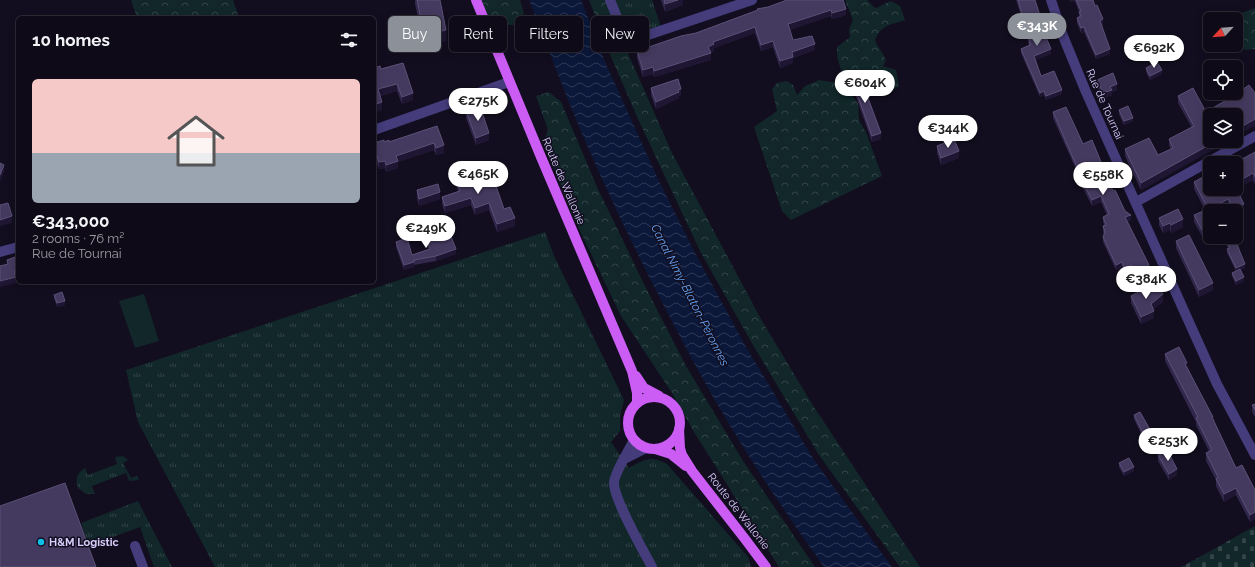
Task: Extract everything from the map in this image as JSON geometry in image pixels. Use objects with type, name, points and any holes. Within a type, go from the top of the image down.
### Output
[{"type":"main road","name":"Route de Wallonie","points":[[476,0],[632,371]]},
{"type":"main road","points":[[632,371],[644,388],[668,401],[674,406],[680,421],[680,448],[682,455],[692,471]]},
{"type":"main road","points":[[632,371],[637,393],[637,402]]},
{"type":"main road","points":[[660,397],[652,396],[637,402],[628,417],[630,433],[634,440],[650,448],[671,454],[692,471]]},
{"type":"main road","points":[[650,448],[667,445],[673,441],[679,428]]},
{"type":"main road","name":"Route de Wallonie","points":[[692,471],[746,538],[766,567]]},
{"type":"street","points":[[610,0],[627,42],[752,0]]},
{"type":"street","name":"Rue de Tournai","points":[[1051,0],[1075,65],[1217,384],[1255,455]]},
{"type":"street","points":[[376,129],[510,82]]},
{"type":"street","points":[[1136,202],[1255,136]]},
{"type":"street","points":[[0,252],[16,248]]},
{"type":"street","points":[[634,440],[614,482],[618,499],[652,567]]},
{"type":"street","points":[[624,459],[650,448]]},
{"type":"street","points":[[135,546],[143,567]]},
{"type":"green space","points":[[131,0],[233,0],[238,16],[136,16]]},
{"type":"green space","points":[[476,0],[520,0],[524,14],[522,16],[515,16],[515,23],[513,25],[507,25],[507,16],[486,16],[480,11]]},
{"type":"green space","points":[[589,0],[610,0],[616,16],[595,16]]},
{"type":"green space","points":[[610,0],[652,0],[662,30],[649,34],[649,16],[616,16]]},
{"type":"green space","points":[[845,0],[867,0],[875,8],[891,1],[900,6],[905,20],[883,28],[875,40],[886,60],[883,66],[896,70],[899,86],[887,94],[881,91],[878,85],[874,82],[868,88],[862,90],[856,88],[851,85],[843,73],[838,60],[837,47],[850,37],[849,29],[853,20]]},
{"type":"green space","points":[[1255,8],[1255,49],[1245,50],[1243,48],[1243,13]]},
{"type":"green space","points":[[609,52],[627,52],[672,153],[762,321],[812,404],[920,567],[900,567],[819,455],[753,345],[700,251],[638,119]]},
{"type":"green space","points":[[819,80],[833,82],[852,95],[858,104],[859,120],[866,132],[882,176],[791,220],[782,211],[754,127],[777,111],[772,89],[777,83],[787,81],[793,85],[797,95],[805,86]]},
{"type":"green space","points":[[549,92],[561,102],[597,187],[686,366],[743,461],[815,567],[779,567],[694,432],[672,393],[621,316],[570,210],[544,141],[548,130],[536,96]]},
{"type":"green space","points":[[545,232],[555,258],[624,400],[620,416],[620,431],[611,442],[629,468],[648,459],[661,461],[667,464],[748,557],[751,567],[215,567],[138,422],[126,370]]},
{"type":"green space","points":[[144,294],[159,341],[135,348],[119,301]]},
{"type":"green space","points":[[123,456],[128,460],[123,463],[131,478],[137,476],[139,480],[129,481],[126,473],[92,486],[95,494],[86,494],[78,488],[77,476],[82,470],[85,468],[88,475],[117,464],[115,457]]},
{"type":"green space","points":[[138,501],[172,567],[154,567],[140,527],[89,546],[81,523]]},
{"type":"green space","points":[[1255,526],[1255,567],[1180,567],[1185,565]]},
{"type":"water","name":"Canal Nimy-Blaton-Péronnes","points":[[529,0],[581,0],[591,26],[591,52],[601,52],[658,179],[696,255],[746,347],[814,460],[892,567],[824,567],[758,471],[699,372],[656,291],[582,133],[550,52],[583,52],[583,16],[535,16]]},
{"type":"building","points":[[417,0],[440,0],[446,30],[441,31],[441,16],[420,16]]},
{"type":"building","points":[[664,0],[678,0],[665,4]]},
{"type":"building","points":[[787,0],[843,0],[846,9],[832,13],[831,10],[788,24],[793,40],[812,36],[815,44],[792,52],[793,57],[780,61],[773,41],[761,45],[755,27],[713,42],[714,44],[708,47],[711,53],[654,71],[653,67],[643,70],[637,52],[649,52],[649,47],[681,36],[696,33],[758,10],[757,9],[768,7]]},
{"type":"building","points":[[1018,0],[1035,0],[1044,28],[1042,28],[1051,49],[1034,56],[1041,76],[1054,71],[1062,90],[1046,96],[1044,91],[1040,93],[1021,49],[1030,45],[1027,28],[1022,29],[1019,19],[1023,18]]},
{"type":"building","points":[[1076,0],[1093,0],[1095,6],[1097,5],[1103,19],[1100,21],[1110,49],[1096,55],[1084,27],[1081,28],[1077,18],[1081,16],[1079,12],[1081,11]]},
{"type":"building","points":[[1157,62],[1162,70],[1150,76],[1146,68]]},
{"type":"building","points":[[403,63],[413,93],[402,97],[397,84],[378,89],[382,102],[376,104],[376,67],[380,66],[381,69]]},
{"type":"building","points":[[858,71],[881,133],[872,136],[850,74]]},
{"type":"building","points":[[1113,73],[1117,84],[1110,87],[1112,90],[1103,93],[1097,80]]},
{"type":"building","points":[[678,79],[681,89],[678,90],[679,92],[656,102],[651,88]]},
{"type":"building","points":[[1249,85],[1255,93],[1255,119],[1243,126],[1243,108],[1213,108],[1226,100],[1243,100],[1243,89]]},
{"type":"building","points":[[1193,88],[1204,108],[1204,148],[1141,183],[1125,149],[1149,138],[1158,155],[1173,148],[1169,139],[1194,126],[1178,96]]},
{"type":"building","points":[[1128,106],[1133,118],[1124,121],[1119,110]]},
{"type":"building","points":[[478,107],[480,113],[482,112],[489,133],[476,138],[466,111]]},
{"type":"building","points":[[1066,107],[1083,144],[1092,140],[1113,191],[1115,190],[1125,211],[1131,215],[1125,217],[1149,265],[1135,271],[1132,265],[1124,268],[1122,262],[1116,265],[1103,237],[1105,232],[1103,226],[1106,225],[1103,217],[1109,214],[1101,196],[1092,200],[1079,175],[1080,174],[1053,112]]},
{"type":"building","points":[[437,126],[444,145],[436,148],[434,143],[396,156],[398,161],[386,165],[385,161],[379,162],[376,153],[376,142],[384,140],[384,142],[389,140],[389,142]]},
{"type":"building","points":[[954,139],[959,151],[941,158],[937,146]]},
{"type":"building","points":[[1255,152],[1255,177],[1253,173],[1243,179],[1243,159]]},
{"type":"building","points":[[0,163],[4,165],[0,175]]},
{"type":"building","points":[[463,165],[464,170],[473,167],[480,188],[495,183],[504,209],[510,207],[515,218],[497,224],[489,203],[475,208],[471,198],[445,206],[442,197],[460,191],[453,169]]},
{"type":"building","points":[[1203,177],[1203,196],[1240,196],[1244,204],[1231,204],[1228,199],[1219,204],[1205,204],[1194,182]]},
{"type":"building","points":[[438,184],[440,192],[419,199],[417,190]]},
{"type":"building","points":[[8,203],[12,216],[0,220],[0,205]]},
{"type":"building","points":[[1178,209],[1183,219],[1171,225],[1170,223],[1163,226],[1159,218]]},
{"type":"building","points":[[1203,211],[1203,230],[1202,230],[1194,215]]},
{"type":"building","points":[[450,234],[456,249],[436,256],[414,260],[414,262],[404,265],[396,242],[407,238],[412,255],[430,249],[427,243]]},
{"type":"building","points":[[1189,235],[1213,283],[1199,290],[1176,241]]},
{"type":"building","points":[[1228,244],[1237,244],[1245,264],[1236,268],[1227,249],[1230,248]]},
{"type":"building","points":[[16,257],[16,270],[14,271],[16,277],[0,281],[0,266],[8,264],[7,260]]},
{"type":"building","points":[[1240,269],[1244,277],[1236,281],[1232,273]]},
{"type":"building","points":[[1156,285],[1163,294],[1151,304],[1154,311],[1141,317],[1131,296],[1144,289],[1145,293]]},
{"type":"building","points":[[62,292],[65,301],[57,303],[54,295]]},
{"type":"building","points":[[1179,347],[1187,363],[1185,364],[1213,417],[1236,468],[1242,465],[1255,490],[1255,512],[1250,515],[1236,488],[1224,494],[1216,479],[1218,477],[1206,453],[1212,450],[1196,418],[1198,417],[1165,354]]},
{"type":"building","points":[[1140,412],[1156,440],[1148,444],[1134,415]]},
{"type":"building","points":[[1167,450],[1177,469],[1169,474],[1158,455]]},
{"type":"building","points":[[1129,458],[1134,467],[1124,472],[1119,463]]},
{"type":"building","name":"H&M Logistic","points":[[65,483],[96,567],[0,567],[0,506]]},
{"type":"place","name":"H&M Logistic","points":[[41,542]]}]
